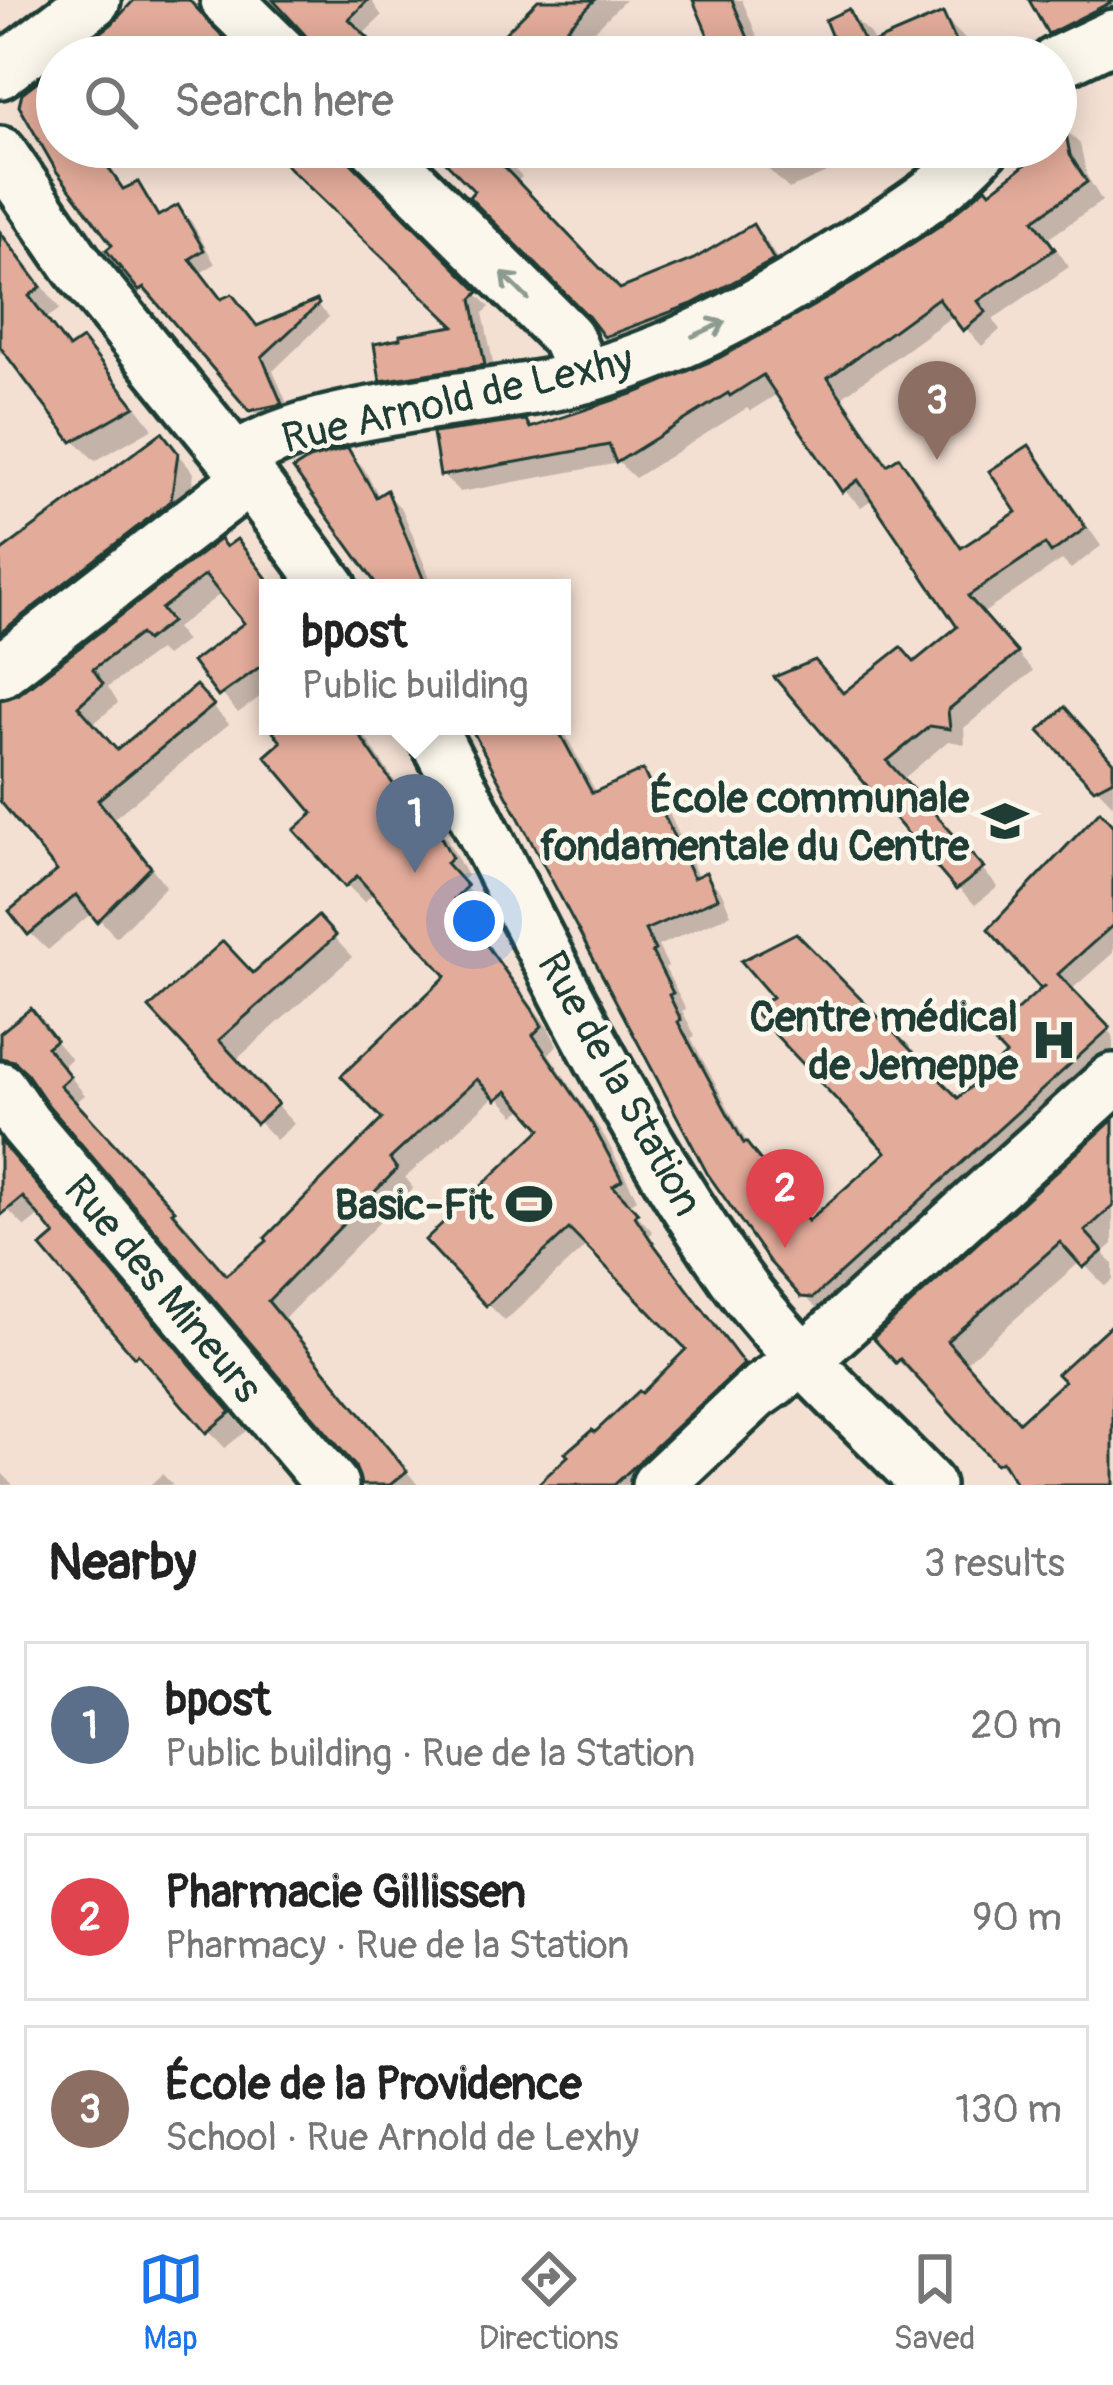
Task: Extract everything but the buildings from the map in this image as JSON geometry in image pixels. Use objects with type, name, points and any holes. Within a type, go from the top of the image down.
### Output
[{"type":"street","points":[[46,36],[94,0]]},
{"type":"street","points":[[227,0],[264,36]]},
{"type":"street","points":[[1077,53],[1113,35]]},
{"type":"street","points":[[0,71],[36,44]]},
{"type":"street","points":[[0,153],[92,286],[243,469],[324,579]]},
{"type":"street","points":[[397,168],[567,337],[584,377]]},
{"type":"street","name":"Rue Arnold de Lexhy","points":[[0,671],[243,469],[256,444],[299,429],[584,377],[716,327],[799,282],[911,210],[963,168]]},
{"type":"street","name":"Rue de la Station","points":[[434,735],[640,1133],[736,1280],[928,1485]]},
{"type":"street","points":[[658,1485],[1113,1080]]},
{"type":"street","name":"Rue des Mineurs","points":[[0,1088],[25,1124],[332,1485]]},
{"type":"place","name":"École de la Providence","points":[[937,460]]},
{"type":"place","name":"École communale fondamentale du Centre","points":[[1005,821]]},
{"type":"place","name":"bpost","points":[[415,873]]},
{"type":"place","name":"Centre médical de Jemeppe","points":[[1054,1040]]},
{"type":"place","name":"Basic-Fit","points":[[529,1204]]},
{"type":"place","name":"Pharmacie Gillissen","points":[[785,1248]]}]
